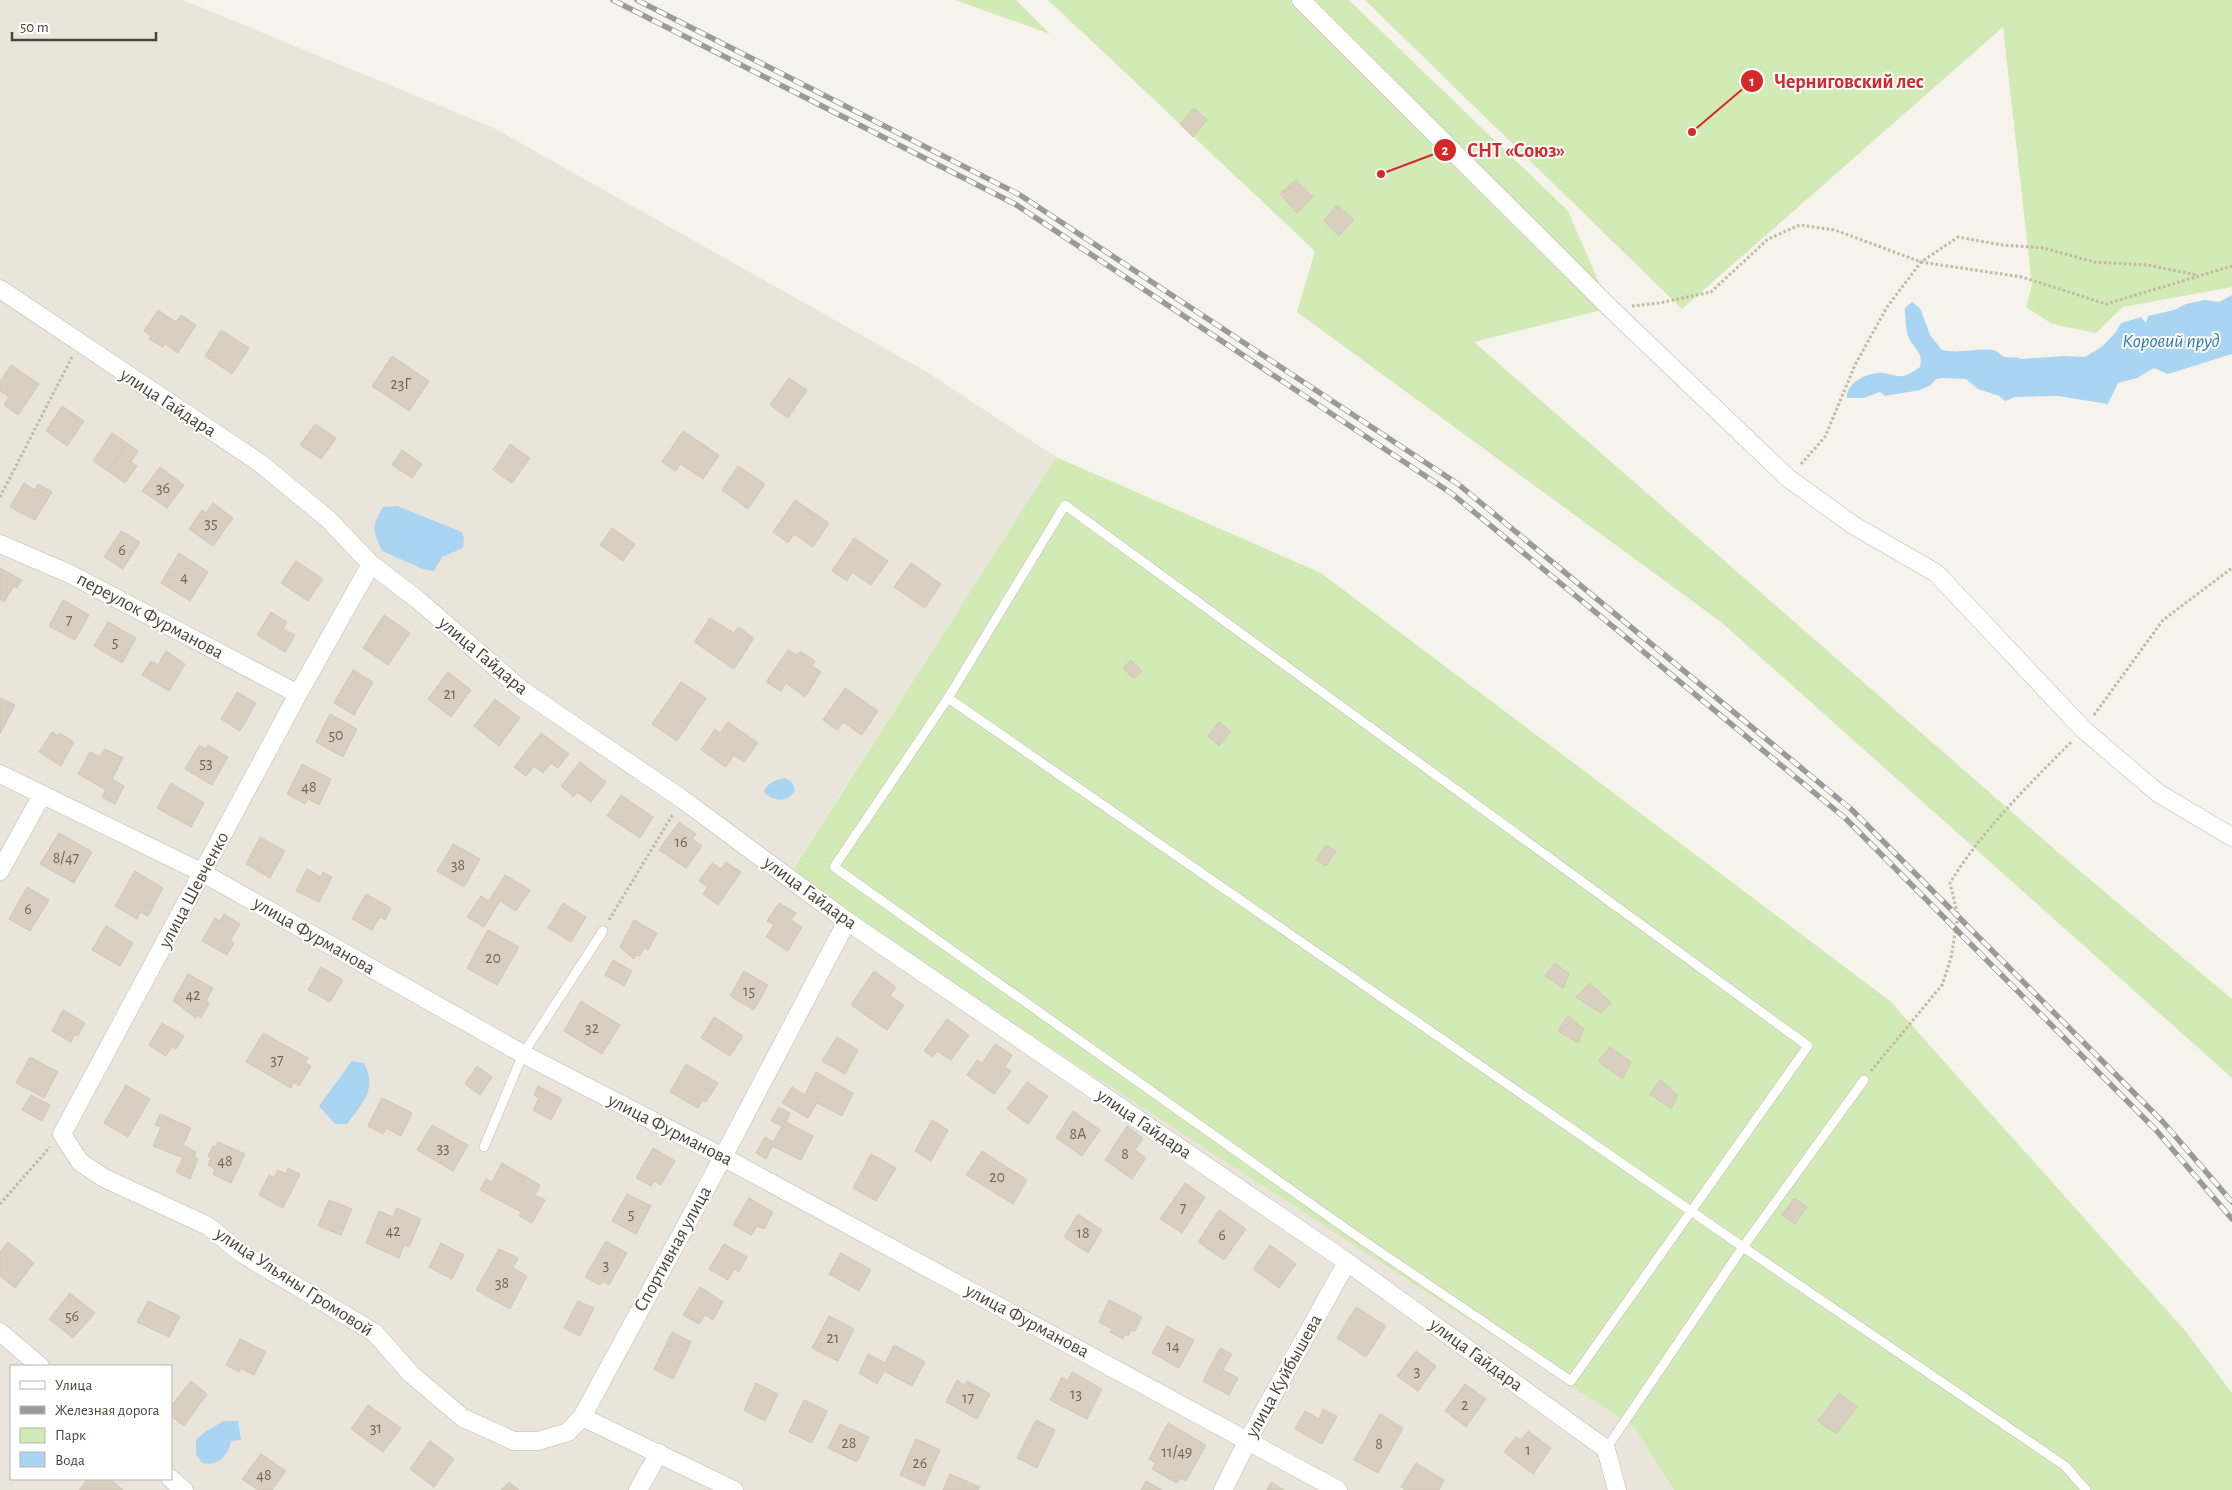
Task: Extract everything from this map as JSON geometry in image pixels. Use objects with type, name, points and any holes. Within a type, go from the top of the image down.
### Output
[{"type":"street","points":[[1300,0],[1610,308],[1788,478],[1853,525],[1936,573],[2084,730],[2158,793],[2232,837]]},
{"type":"street","name":"улица Гайдара","points":[[0,289],[79,344],[260,463],[328,519],[371,564],[418,600],[522,690],[791,872],[847,921],[1347,1262],[1606,1449]]},
{"type":"street","name":"переулок Фурманова","points":[[0,544],[70,574],[298,694]]},
{"type":"street","name":"улица Шевченко","points":[[62,1134],[298,694],[371,564]]},
{"type":"street","name":"улица Фурманова","points":[[0,774],[203,872],[523,1054],[723,1157],[1338,1490]]},
{"type":"street","points":[[0,870],[42,795]]},
{"type":"street","name":"Спортивная улица","points":[[582,1417],[723,1157],[847,921]]},
{"type":"street","name":"улица Ульяны Громовой","points":[[62,1134],[80,1162],[104,1178],[208,1226],[241,1253],[375,1333],[411,1374],[463,1418],[514,1441],[538,1441],[568,1432],[582,1417]]},
{"type":"street","name":"улица Куйбышева","points":[[1223,1490],[1248,1440],[1347,1262]]},
{"type":"street","points":[[0,1332],[39,1365]]},
{"type":"street","points":[[582,1417],[734,1490]]},
{"type":"street","points":[[1606,1449],[1617,1490]]},
{"type":"street","points":[[638,1490],[659,1453]]},
{"type":"street","points":[[172,1480],[184,1490]]},
{"type":"lane","points":[[1064,505],[1808,1046],[1692,1212],[1571,1381],[1355,1235],[834,867],[948,698],[1064,505]]},
{"type":"lane","points":[[948,698],[1692,1212],[2065,1466],[2086,1490]]},
{"type":"lane","points":[[484,1147],[523,1054],[603,931]]},
{"type":"lane","points":[[1606,1449],[1743,1247],[1864,1080]]},
{"type":"path","points":[[1610,308],[1658,303],[1712,292],[1768,239],[1800,225],[1835,230],[1921,262],[2022,277],[2106,304],[2232,266]]},
{"type":"path","points":[[1788,478],[1825,437],[1855,364],[1887,307],[1921,262],[1958,237],[2002,245],[2044,248],[2094,262],[2148,266],[2198,276]]},
{"type":"path","points":[[0,497],[79,344]]},
{"type":"path","points":[[1864,1080],[1942,985],[1951,958],[1958,916],[1950,883],[1963,862],[1984,835],[2084,730],[2163,620],[2232,568]]},
{"type":"path","points":[[603,931],[682,799]]},
{"type":"path","points":[[0,1204],[62,1134]]},
{"type":"shaded area","points":[[0,0],[183,0],[494,128],[927,372],[1056,457],[793,868],[1634,1427],[1674,1490],[0,1490]]},
{"type":"green space","points":[[955,0],[1016,0],[1050,34]]},
{"type":"green space","points":[[1048,0],[1349,0],[1568,211],[1610,308],[1474,342],[2068,861],[2232,999],[2232,1078],[1721,622],[1297,312],[1315,251]]},
{"type":"green space","points":[[1365,0],[2232,0],[2232,287],[2123,307],[2096,333],[2052,324],[2026,307],[2032,285],[2003,27],[1682,309]]},
{"type":"green space","points":[[1056,457],[1321,573],[1890,1001],[2187,1333],[2232,1393],[2232,1490],[1674,1490],[1634,1427],[788,877]]},
{"type":"water","name":"Коровий пруд","points":[[2232,295],[2232,354],[2168,374],[2154,368],[2137,378],[2118,383],[2108,404],[2058,396],[2015,397],[2005,401],[1999,396],[1978,389],[1966,379],[1943,378],[1936,379],[1931,385],[1920,390],[1885,396],[1880,392],[1863,398],[1847,398],[1850,388],[1862,377],[1881,373],[1902,376],[1920,367],[1921,357],[1908,336],[1906,326],[1905,308],[1912,302],[1920,308],[1930,335],[1942,350],[1993,350],[2004,356],[2021,359],[2065,356],[2085,357],[2103,346],[2116,332],[2121,323],[2141,317],[2146,323],[2148,316],[2205,300],[2219,302]]},
{"type":"water","points":[[397,506],[462,532],[464,538],[463,548],[442,557],[434,571],[423,569],[382,551],[375,533],[375,524],[383,507]]},
{"type":"water","points":[[785,778],[792,782],[795,790],[788,797],[780,800],[772,798],[764,792],[770,784]]},
{"type":"water","points":[[352,1061],[364,1063],[368,1073],[369,1089],[363,1103],[347,1124],[335,1124],[319,1106]]},
{"type":"water","points":[[224,1421],[238,1421],[241,1440],[231,1441],[225,1456],[217,1462],[202,1463],[196,1454],[196,1440],[206,1431]]},
{"type":"building","points":[[1194,108],[1207,120],[1193,137],[1180,124]]},
{"type":"building","points":[[1296,180],[1313,197],[1297,213],[1280,194]]},
{"type":"building","points":[[1337,205],[1354,220],[1339,236],[1324,221]]},
{"type":"building","points":[[158,310],[176,322],[181,315],[196,325],[178,353],[165,344],[163,347],[149,339],[151,336],[144,331]]},
{"type":"building","points":[[221,330],[249,348],[232,374],[205,356]]},
{"type":"building","points":[[392,356],[429,381],[409,411],[372,386]]},
{"type":"building","points":[[11,365],[39,384],[18,415],[4,405],[9,397],[0,391],[0,382]]},
{"type":"building","points":[[789,378],[807,390],[788,418],[770,405]]},
{"type":"building","points":[[62,406],[84,421],[67,446],[46,431]]},
{"type":"building","points":[[315,424],[336,438],[321,459],[300,445]]},
{"type":"building","points":[[683,431],[719,455],[703,479],[680,464],[676,471],[662,462]]},
{"type":"building","points":[[112,433],[127,443],[108,471],[93,461]]},
{"type":"building","points":[[127,443],[138,451],[131,462],[137,466],[125,483],[108,471]]},
{"type":"building","points":[[510,444],[530,458],[512,483],[493,470]]},
{"type":"building","points":[[402,450],[422,464],[412,478],[392,465]]},
{"type":"building","points":[[738,466],[765,484],[748,509],[722,490]]},
{"type":"building","points":[[160,467],[184,485],[167,508],[142,491]]},
{"type":"building","points":[[24,483],[35,490],[38,484],[52,492],[35,520],[10,507]]},
{"type":"building","points":[[795,500],[829,523],[813,547],[794,534],[788,543],[773,532]]},
{"type":"building","points":[[213,503],[233,518],[213,546],[189,529],[202,510],[206,513]]},
{"type":"building","points":[[612,528],[635,544],[623,561],[600,545]]},
{"type":"building","points":[[121,531],[140,542],[123,569],[104,557]]},
{"type":"building","points":[[854,538],[888,561],[871,585],[852,572],[847,581],[832,571]]},
{"type":"building","points":[[179,553],[208,572],[190,601],[161,583]]},
{"type":"building","points":[[296,561],[323,579],[308,601],[281,583]]},
{"type":"building","points":[[911,563],[941,584],[925,608],[894,587]]},
{"type":"building","points":[[0,568],[22,580],[17,588],[14,586],[4,602],[0,599]]},
{"type":"building","points":[[63,600],[89,615],[75,640],[49,626]]},
{"type":"building","points":[[271,612],[287,622],[283,629],[295,635],[285,652],[257,635]]},
{"type":"building","points":[[384,615],[410,633],[388,665],[363,648]]},
{"type":"building","points":[[710,618],[734,633],[738,627],[754,638],[734,669],[694,642]]},
{"type":"building","points":[[108,622],[136,638],[122,663],[94,646]]},
{"type":"building","points":[[788,650],[797,655],[800,651],[815,661],[812,666],[821,672],[805,697],[786,683],[781,691],[766,682]]},
{"type":"building","points":[[166,651],[185,664],[169,691],[142,675],[151,661],[158,665]]},
{"type":"building","points":[[1131,660],[1142,671],[1134,679],[1123,668]]},
{"type":"building","points":[[353,670],[373,682],[354,715],[334,703]]},
{"type":"building","points":[[448,672],[471,690],[451,717],[428,699]]},
{"type":"building","points":[[681,682],[706,698],[677,741],[652,724]]},
{"type":"building","points":[[845,688],[878,711],[862,735],[843,722],[837,730],[823,720]]},
{"type":"building","points":[[237,692],[256,703],[240,731],[221,719]]},
{"type":"building","points":[[0,698],[15,705],[0,734]]},
{"type":"building","points":[[495,699],[520,718],[499,746],[474,726]]},
{"type":"building","points":[[330,714],[357,729],[343,757],[316,742]]},
{"type":"building","points":[[728,722],[758,743],[744,762],[734,755],[726,767],[701,750],[715,729],[720,733]]},
{"type":"building","points":[[1219,722],[1231,732],[1219,746],[1208,736]]},
{"type":"building","points":[[52,732],[58,736],[60,733],[74,742],[61,766],[39,752]]},
{"type":"building","points":[[541,733],[569,754],[558,768],[551,763],[543,773],[534,766],[526,776],[514,767]]},
{"type":"building","points":[[199,745],[206,749],[208,745],[228,757],[212,785],[185,769]]},
{"type":"building","points":[[105,749],[123,758],[112,779],[124,786],[115,804],[102,797],[106,790],[78,774],[90,752],[100,757]]},
{"type":"building","points":[[580,762],[606,782],[591,802],[577,792],[574,797],[561,786]]},
{"type":"building","points":[[302,764],[331,779],[319,805],[308,799],[305,804],[287,794]]},
{"type":"building","points":[[171,783],[204,803],[191,827],[157,808]]},
{"type":"building","points":[[621,795],[653,817],[640,838],[607,816]]},
{"type":"building","points":[[679,822],[696,834],[692,839],[702,846],[686,868],[659,850]]},
{"type":"building","points":[[59,833],[92,852],[74,883],[40,864]]},
{"type":"building","points":[[260,837],[285,851],[270,878],[246,864]]},
{"type":"building","points":[[453,844],[480,859],[464,887],[437,871]]},
{"type":"building","points":[[1326,845],[1336,851],[1326,866],[1316,860]]},
{"type":"building","points":[[726,862],[741,872],[718,905],[703,894],[708,887],[699,881],[712,863],[721,869]]},
{"type":"building","points":[[307,869],[321,877],[323,872],[332,877],[319,902],[296,891]]},
{"type":"building","points":[[135,871],[163,888],[148,916],[140,912],[137,919],[115,906]]},
{"type":"building","points":[[505,875],[530,890],[516,911],[500,901],[484,927],[467,917],[481,896],[489,901]]},
{"type":"building","points":[[27,887],[49,900],[30,931],[9,919]]},
{"type":"building","points":[[366,894],[391,908],[385,920],[380,917],[372,930],[352,919]]},
{"type":"building","points":[[563,903],[586,917],[571,942],[548,928]]},
{"type":"building","points":[[779,903],[796,913],[791,920],[802,927],[788,951],[766,937],[774,925],[767,921]]},
{"type":"building","points":[[224,914],[240,924],[230,941],[234,943],[227,955],[202,941],[215,918],[220,921]]},
{"type":"building","points":[[634,920],[657,933],[648,950],[644,948],[640,956],[636,955],[634,959],[620,947]]},
{"type":"building","points":[[106,926],[133,943],[120,966],[92,950]]},
{"type":"building","points":[[488,930],[519,947],[497,985],[467,968]]},
{"type":"building","points":[[613,960],[632,971],[624,986],[605,975]]},
{"type":"building","points":[[1555,963],[1569,974],[1563,988],[1545,976]]},
{"type":"building","points":[[321,967],[343,980],[330,1002],[308,990]]},
{"type":"building","points":[[744,971],[768,985],[754,1010],[730,996]]},
{"type":"building","points":[[874,971],[896,987],[890,996],[904,1005],[887,1030],[851,1005]]},
{"type":"building","points":[[188,974],[213,988],[206,1001],[209,1003],[201,1018],[197,1015],[196,1018],[173,1001]]},
{"type":"building","points":[[1590,983],[1611,1003],[1600,1013],[1576,997]]},
{"type":"building","points":[[581,1001],[620,1025],[602,1054],[564,1031]]},
{"type":"building","points":[[63,1010],[85,1023],[78,1036],[75,1034],[71,1042],[52,1031]]},
{"type":"building","points":[[1568,1016],[1584,1029],[1578,1043],[1558,1031]]},
{"type":"building","points":[[714,1017],[743,1036],[730,1056],[701,1038]]},
{"type":"building","points":[[947,1019],[969,1035],[951,1060],[937,1051],[933,1057],[924,1051]]},
{"type":"building","points":[[162,1023],[184,1036],[176,1049],[172,1046],[166,1056],[149,1045]]},
{"type":"building","points":[[263,1033],[308,1058],[305,1063],[311,1066],[299,1086],[294,1082],[291,1088],[246,1062]]},
{"type":"building","points":[[837,1037],[858,1050],[845,1074],[822,1061]]},
{"type":"building","points":[[995,1044],[1012,1055],[1005,1067],[1011,1071],[994,1094],[967,1075],[977,1060],[982,1063]]},
{"type":"building","points":[[1610,1047],[1631,1062],[1622,1079],[1598,1061]]},
{"type":"building","points":[[30,1057],[58,1072],[44,1098],[16,1083]]},
{"type":"building","points":[[686,1064],[718,1083],[706,1102],[703,1100],[698,1108],[670,1092]]},
{"type":"building","points":[[477,1066],[492,1077],[480,1095],[465,1084]]},
{"type":"building","points":[[816,1072],[853,1093],[842,1116],[817,1103],[808,1118],[782,1103],[792,1087],[805,1095]]},
{"type":"building","points":[[1660,1080],[1678,1095],[1671,1109],[1650,1094]]},
{"type":"building","points":[[1027,1082],[1048,1096],[1028,1124],[1007,1109]]},
{"type":"building","points":[[126,1085],[150,1099],[128,1137],[104,1123]]},
{"type":"building","points":[[538,1086],[562,1099],[551,1120],[533,1110],[539,1098],[534,1095]]},
{"type":"building","points":[[31,1095],[50,1105],[42,1121],[22,1110]]},
{"type":"building","points":[[382,1098],[412,1113],[401,1136],[386,1128],[383,1134],[368,1126]]},
{"type":"building","points":[[779,1107],[790,1113],[786,1122],[813,1136],[801,1160],[772,1146],[766,1159],[756,1153],[765,1137],[773,1142],[782,1126],[771,1121]]},
{"type":"building","points":[[1073,1111],[1100,1130],[1082,1156],[1056,1138]]},
{"type":"building","points":[[160,1114],[191,1128],[183,1145],[196,1152],[194,1157],[198,1159],[190,1179],[176,1172],[183,1158],[153,1146],[161,1127],[155,1125]]},
{"type":"building","points":[[932,1120],[948,1130],[931,1161],[915,1151]]},
{"type":"building","points":[[432,1125],[468,1145],[453,1171],[417,1150]]},
{"type":"building","points":[[1127,1126],[1143,1138],[1135,1150],[1146,1158],[1132,1179],[1105,1160]]},
{"type":"building","points":[[218,1142],[245,1154],[231,1183],[213,1174],[215,1169],[208,1165],[211,1158],[208,1156],[213,1146],[216,1147]]},
{"type":"building","points":[[653,1148],[675,1161],[661,1185],[654,1181],[651,1186],[636,1178]]},
{"type":"building","points":[[982,1151],[1027,1180],[1013,1204],[966,1175]]},
{"type":"building","points":[[871,1154],[896,1168],[876,1201],[853,1188]]},
{"type":"building","points":[[502,1163],[540,1185],[535,1195],[545,1200],[532,1223],[519,1216],[521,1212],[480,1190],[486,1179],[492,1182]]},
{"type":"building","points":[[288,1168],[300,1174],[283,1208],[259,1195],[269,1175],[274,1178],[278,1170],[286,1174]]},
{"type":"building","points":[[1185,1183],[1205,1197],[1182,1233],[1160,1219]]},
{"type":"building","points":[[627,1194],[651,1206],[636,1234],[612,1221]]},
{"type":"building","points":[[749,1198],[773,1212],[764,1229],[757,1226],[751,1235],[733,1225]]},
{"type":"building","points":[[1794,1198],[1807,1207],[1795,1224],[1782,1215]]},
{"type":"building","points":[[329,1200],[352,1209],[341,1235],[318,1226]]},
{"type":"building","points":[[397,1208],[421,1219],[409,1247],[404,1245],[399,1258],[366,1243],[379,1211],[393,1217]]},
{"type":"building","points":[[1219,1210],[1246,1229],[1224,1260],[1198,1242]]},
{"type":"building","points":[[1078,1214],[1102,1230],[1088,1253],[1064,1237]]},
{"type":"building","points":[[606,1241],[627,1253],[609,1285],[603,1281],[600,1285],[585,1277]]},
{"type":"building","points":[[8,1242],[34,1263],[15,1288],[0,1276],[0,1252]]},
{"type":"building","points":[[441,1243],[464,1255],[452,1279],[429,1267]]},
{"type":"building","points":[[724,1244],[747,1257],[739,1272],[734,1269],[728,1280],[709,1269]]},
{"type":"building","points":[[1270,1245],[1296,1264],[1279,1288],[1253,1269]]},
{"type":"building","points":[[499,1249],[518,1258],[513,1268],[527,1276],[510,1309],[476,1290]]},
{"type":"building","points":[[841,1253],[871,1270],[859,1291],[829,1274]]},
{"type":"building","points":[[700,1287],[723,1302],[713,1320],[705,1315],[699,1324],[683,1315]]},
{"type":"building","points":[[70,1293],[95,1313],[73,1338],[49,1319]]},
{"type":"building","points":[[1109,1300],[1142,1317],[1135,1331],[1131,1330],[1128,1336],[1125,1334],[1123,1339],[1110,1332],[1112,1329],[1099,1322]]},
{"type":"building","points":[[148,1301],[180,1316],[169,1337],[137,1322]]},
{"type":"building","points":[[578,1301],[594,1308],[580,1336],[564,1328]]},
{"type":"building","points":[[1356,1307],[1386,1326],[1366,1357],[1337,1338]]},
{"type":"building","points":[[829,1316],[854,1329],[838,1361],[812,1348]]},
{"type":"building","points":[[1167,1326],[1194,1340],[1179,1368],[1152,1353]]},
{"type":"building","points":[[672,1332],[691,1342],[673,1379],[654,1369]]},
{"type":"building","points":[[240,1339],[266,1352],[254,1375],[241,1368],[239,1372],[226,1365]]},
{"type":"building","points":[[894,1345],[925,1362],[912,1386],[884,1371],[877,1384],[859,1373],[868,1354],[885,1363]]},
{"type":"building","points":[[1220,1348],[1232,1354],[1223,1370],[1238,1378],[1229,1395],[1203,1381]]},
{"type":"building","points":[[1416,1351],[1436,1366],[1418,1391],[1397,1376]]},
{"type":"building","points":[[1072,1372],[1102,1389],[1087,1419],[1050,1400],[1062,1377],[1068,1381]]},
{"type":"building","points":[[957,1380],[964,1385],[967,1381],[990,1394],[977,1419],[946,1402]]},
{"type":"building","points":[[191,1381],[207,1394],[184,1426],[172,1417],[172,1405]]},
{"type":"building","points":[[756,1383],[778,1394],[765,1421],[744,1410]]},
{"type":"building","points":[[1465,1384],[1486,1399],[1466,1427],[1445,1411]]},
{"type":"building","points":[[1839,1393],[1857,1407],[1836,1434],[1818,1421]]},
{"type":"building","points":[[804,1400],[827,1411],[812,1443],[789,1432]]},
{"type":"building","points":[[368,1405],[401,1428],[383,1452],[351,1429]]},
{"type":"building","points":[[1323,1409],[1337,1416],[1322,1444],[1295,1429],[1305,1411],[1319,1419]]},
{"type":"building","points":[[1380,1414],[1403,1428],[1378,1473],[1354,1460]]},
{"type":"building","points":[[1036,1420],[1055,1430],[1037,1468],[1017,1458]]},
{"type":"building","points":[[1168,1423],[1206,1445],[1186,1481],[1180,1478],[1177,1483],[1152,1469],[1156,1463],[1149,1459]]},
{"type":"building","points":[[840,1424],[869,1437],[857,1462],[828,1448]]},
{"type":"building","points":[[1528,1431],[1551,1448],[1533,1474],[1504,1452],[1516,1437],[1521,1440]]},
{"type":"building","points":[[916,1439],[940,1450],[924,1486],[900,1475]]},
{"type":"building","points":[[430,1441],[454,1459],[434,1487],[410,1469]]},
{"type":"building","points":[[261,1454],[286,1471],[272,1490],[258,1490],[242,1479]]},
{"type":"building","points":[[1416,1463],[1444,1480],[1439,1490],[1406,1490],[1401,1487]]},
{"type":"building","points":[[950,1474],[980,1487],[978,1490],[943,1490]]},
{"type":"building","points":[[87,1480],[111,1480],[123,1490],[79,1490]]},
{"type":"building","points":[[1146,1481],[1162,1490],[1141,1490]]},
{"type":"building","points":[[509,1482],[519,1490],[501,1490]]},
{"type":"building","points":[[1271,1482],[1284,1490],[1267,1490]]},
{"type":"railway","points":[[613,0],[1015,204],[1451,493],[1845,818],[2155,1129],[2232,1219]]},
{"type":"railway","points":[[637,0],[1020,195],[1458,484],[1852,810],[2163,1122],[2232,1202]]},
{"type":"place","name":"Черниговский лес","points":[[1692,132]]},
{"type":"place","name":"СНТ «Союз»","points":[[1381,174]]}]
